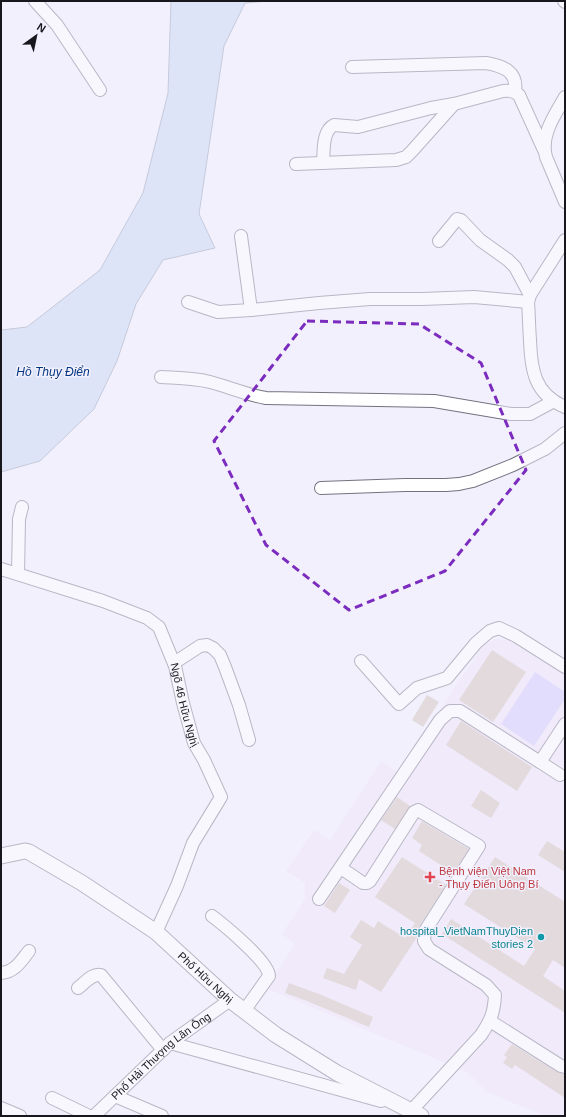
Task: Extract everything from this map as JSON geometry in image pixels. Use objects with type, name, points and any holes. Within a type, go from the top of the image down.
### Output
[{"type":"main road","name":"Phố Hữu Nghị","points":[[1,856],[25,851],[32,853],[82,883],[156,932],[230,1000],[276,1035],[337,1073],[410,1112]]},
{"type":"street","points":[[35,1],[57,25],[100,90]]},
{"type":"street","points":[[352,67],[486,63],[499,65],[509,72],[514,78],[516,84],[515,92]]},
{"type":"street","points":[[324,163],[326,136],[329,129],[334,125],[358,127],[509,90],[519,95],[522,100],[565,202]]},
{"type":"street","points":[[544,150],[545,137],[562,109],[565,97]]},
{"type":"street","points":[[296,164],[396,160],[406,156],[412,151],[454,104]]},
{"type":"street","points":[[439,241],[453,222],[457,219],[461,220],[480,240],[512,264],[520,276],[529,299],[532,368],[540,387],[547,395],[560,404]]},
{"type":"street","points":[[241,236],[251,310]]},
{"type":"street","points":[[529,299],[565,240]]},
{"type":"street","points":[[188,302],[218,312],[370,299],[474,297],[529,299]]},
{"type":"street","points":[[161,376],[196,379],[254,396],[266,398],[434,401],[522,415],[530,414],[560,404]]},
{"type":"street","points":[[321,488],[446,485],[473,481],[513,466],[545,449],[565,433]]},
{"type":"street","points":[[18,574],[19,519],[22,507]]},
{"type":"street","name":"Ngõ 46 Hữu Nghị","points":[[1,568],[103,601],[147,618],[159,627],[174,663],[182,704],[194,743],[204,760],[221,797],[193,843],[177,886],[156,932]]},
{"type":"street","points":[[361,661],[399,704],[417,688],[447,678],[476,643],[490,631],[499,628],[516,636],[565,667]]},
{"type":"street","points":[[174,663],[200,646],[206,645],[213,648],[220,655],[249,740]]},
{"type":"street","points":[[320,899],[440,720],[450,711],[460,711],[560,775]]},
{"type":"street","points":[[540,762],[565,724]]},
{"type":"street","points":[[78,988],[93,976],[97,974],[101,975],[167,1047],[410,1112],[481,1035],[490,1021],[494,1006],[495,995],[486,985],[429,949],[424,941],[425,931],[479,846],[418,810],[414,812],[370,881],[363,883],[341,868]]},
{"type":"street","points":[[212,916],[244,944],[269,972],[269,976],[244,1011]]},
{"type":"street","points":[[1,973],[14,969],[29,951]]},
{"type":"street","name":"Phố Hải Thượng Lãn Ông","points":[[94,1116],[167,1047],[230,1000]]},
{"type":"street","points":[[490,1021],[561,1066],[565,1067]]},
{"type":"street","points":[[115,1096],[162,1116]]},
{"type":"street","points":[[52,1098],[89,1116]]},
{"type":"street","points":[[1,1108],[20,1116]]},
{"type":"highlighted area","points":[[307,321],[419,324],[481,363],[526,470],[445,571],[349,610],[266,545],[214,441]]},
{"type":"shaded area","name":"Bệnh viện Việt Nam - Thụy Điển Uông Bí","points":[[496,639],[508,640],[565,675],[565,1116],[545,1116],[487,1092],[467,1072],[266,988],[295,944],[282,934],[305,899],[305,883],[286,871],[314,830],[330,840],[381,761],[401,774],[450,694],[483,646]]},
{"type":"shaded area","points":[[535,672],[565,692],[565,699],[534,746],[501,724]]},
{"type":"water","name":"Hồ Thụy Điển","points":[[171,1],[267,1],[245,3],[224,46],[199,214],[215,248],[163,260],[136,304],[117,361],[94,409],[40,461],[1,472],[1,330],[27,327],[100,270],[143,193],[168,93]]},
{"type":"building","points":[[492,650],[526,672],[493,722],[459,700]]},
{"type":"building","points":[[427,695],[439,702],[423,727],[412,720]]},
{"type":"building","points":[[461,721],[532,767],[517,791],[446,745]]},
{"type":"building","points":[[481,790],[500,803],[491,818],[471,806]]},
{"type":"building","points":[[397,797],[410,806],[395,829],[381,820]]},
{"type":"building","points":[[422,821],[469,849],[453,873],[419,851],[422,845],[412,838]]},
{"type":"building","points":[[547,841],[565,852],[565,872],[538,855]]},
{"type":"building","points":[[402,857],[446,885],[419,927],[417,937],[381,992],[359,979],[356,990],[323,978],[327,968],[344,974],[362,945],[350,937],[361,920],[374,928],[378,921],[405,938],[415,923],[375,897]]},
{"type":"building","name":"hospital_VietNamThuyDien stories 2","points":[[495,857],[565,902],[565,968],[553,960],[543,976],[565,991],[565,1013],[442,934],[451,919],[524,966],[535,949],[464,904]]},
{"type":"building","points":[[339,883],[350,890],[335,913],[324,906]]},
{"type":"building","points":[[289,983],[373,1017],[369,1027],[285,993]]},
{"type":"building","points":[[512,1044],[557,1072],[565,1074],[565,1098],[515,1065],[512,1069],[503,1063],[507,1057],[504,1055]]},
{"type":"place","name":"Bệnh viện Việt Nam - Thụy Điển Uông Bí","points":[[430,877]]},
{"type":"place","name":"hospital_VietNamThuyDien stories 2","points":[[541,937]]}]
